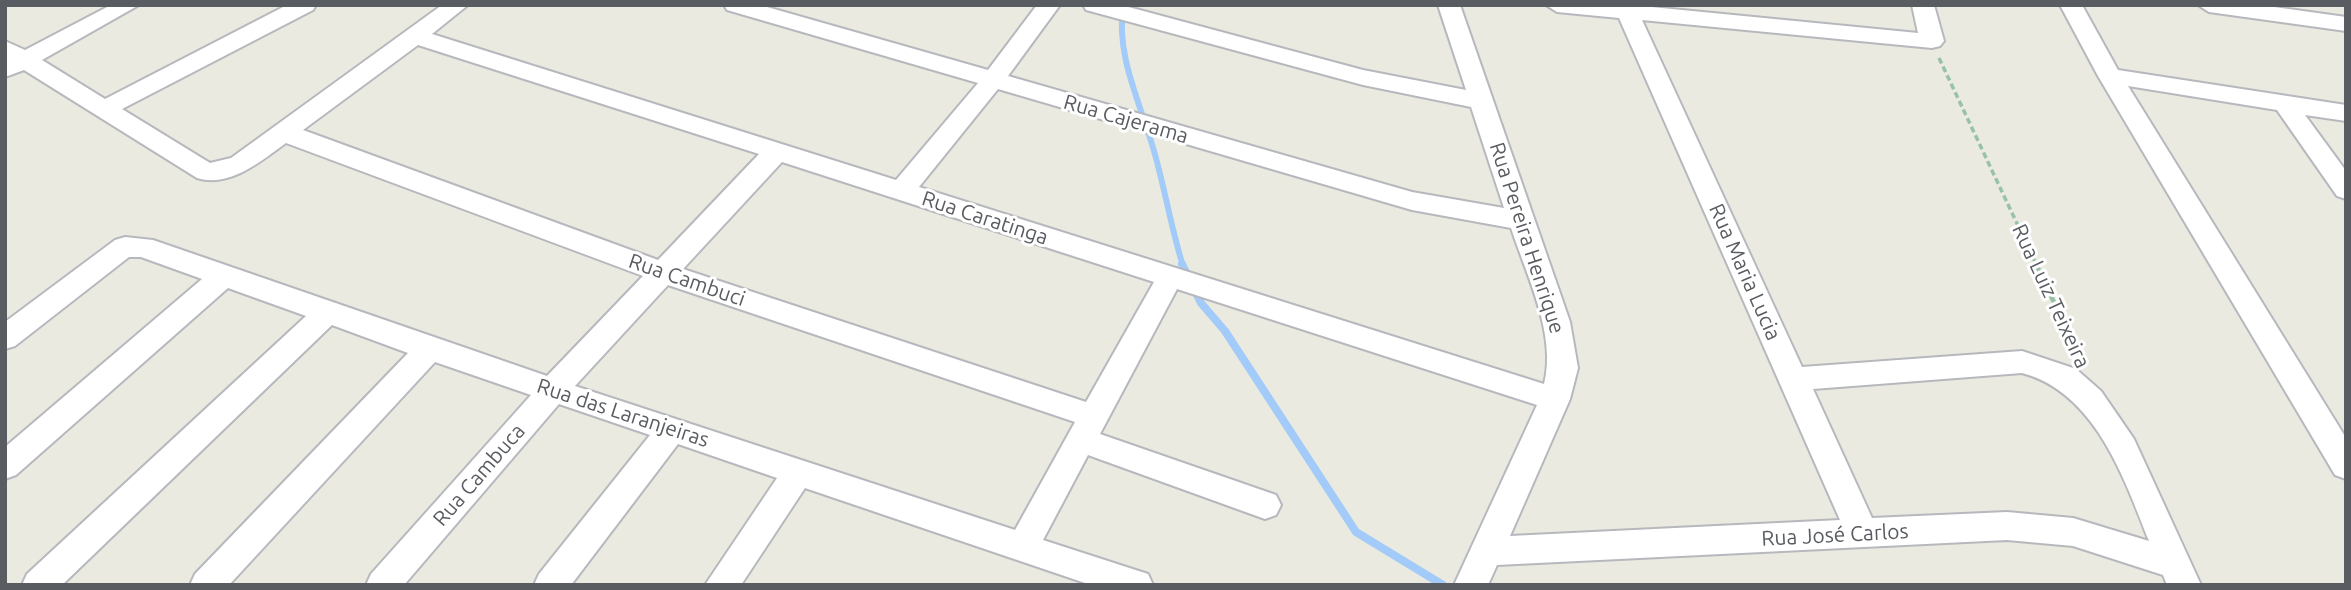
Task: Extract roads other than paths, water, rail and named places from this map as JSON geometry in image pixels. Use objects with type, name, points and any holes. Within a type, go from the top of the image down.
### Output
[{"type":"street","points":[[12,59],[128,5]]},
{"type":"street","points":[[106,108],[305,5]]},
{"type":"street","points":[[12,59],[106,108],[206,172],[239,165],[457,5]]},
{"type":"street","name":"Rua Cajerama","points":[[735,5],[994,79],[1128,121],[1412,201],[1520,220]]},
{"type":"street","points":[[901,191],[994,79],[1049,5]]},
{"type":"street","name":"Rua Pereira Henrique","points":[[1449,5],[1484,102],[1520,220],[1556,322],[1563,368],[1555,400],[1481,565]]},
{"type":"street","points":[[1556,5],[1931,41],[1923,5]]},
{"type":"street","points":[[2071,5],[2110,76],[2346,466]]},
{"type":"street","points":[[2209,5],[2346,24]]},
{"type":"street","points":[[1096,6],[1363,78],[1484,102]]},
{"type":"street","name":"Rua Maria Lucia","points":[[1627,11],[1863,534]]},
{"type":"street","name":"Rua Caratinga","points":[[415,36],[1555,400]]},
{"type":"street","points":[[2110,76],[2346,113]]},
{"type":"street","points":[[2286,104],[2346,190]]},
{"type":"street","name":"Rua Cambuci","points":[[285,132],[1087,428],[1265,505]]},
{"type":"street","name":"Rua Cambuca","points":[[383,585],[553,390],[776,151]]},
{"type":"street","name":"Rua das Laranjeiras","points":[[5,338],[112,254],[125,247],[144,247],[430,349],[1136,585]]},
{"type":"street","points":[[5,466],[222,276]]},
{"type":"street","points":[[1023,546],[1173,278]]},
{"type":"street","points":[[39,585],[327,313]]},
{"type":"street","points":[[207,585],[430,349]]},
{"type":"street","points":[[1793,379],[2022,362],[2045,367],[2070,380],[2112,425],[2180,574]]},
{"type":"street","points":[[551,585],[672,429]]},
{"type":"street","points":[[722,585],[799,471]]},
{"type":"street","name":"Rua José Carlos","points":[[1481,565],[1863,534],[2007,526],[2047,528],[2118,544],[2180,574]]},
{"type":"waterway","points":[[1123,5],[1126,61],[1154,151],[1183,266]]},
{"type":"waterway","points":[[1182,264],[1201,303],[1225,331],[1356,532],[1443,585]]}]
